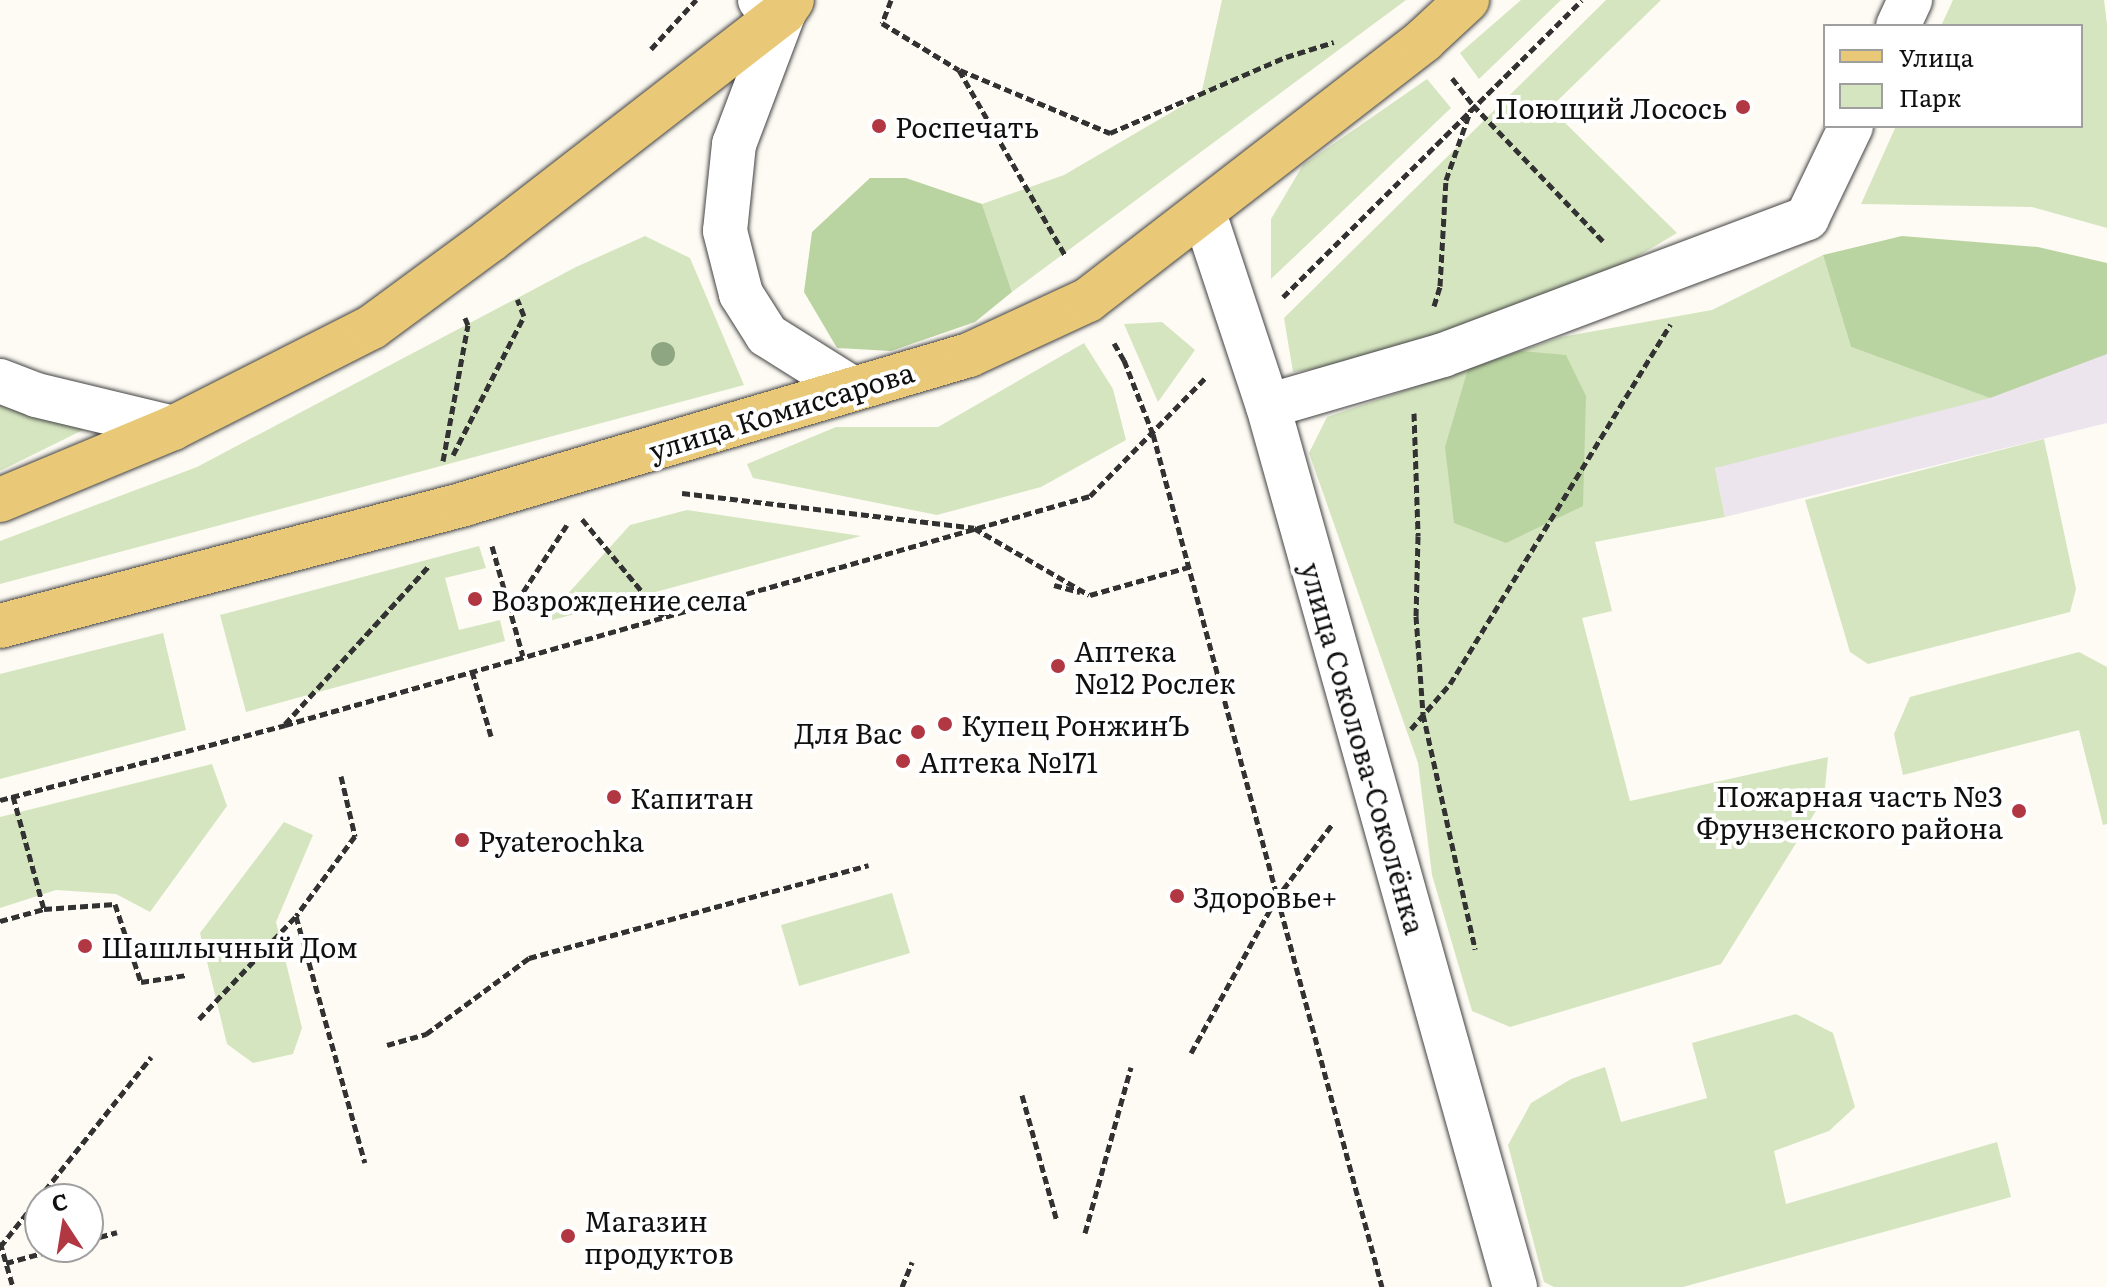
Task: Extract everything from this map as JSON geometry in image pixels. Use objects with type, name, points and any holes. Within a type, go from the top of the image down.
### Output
[{"type":"main road","name":"улица Комиссарова","points":[[0,626],[464,504],[969,355],[1088,300],[1424,40],[1467,0]]},
{"type":"main road","points":[[0,500],[173,428],[372,327],[445,274],[779,4]]},
{"type":"street","points":[[1899,24],[1910,0]]},
{"type":"street","points":[[779,4],[734,144],[725,231],[741,294],[767,335],[851,388]]},
{"type":"street","points":[[1268,406],[1415,364],[1807,218],[1850,128]]},
{"type":"street","name":"улица Соколова-Соколёнка","points":[[1204,213],[1268,406],[1515,1287]]},
{"type":"street","points":[[0,381],[36,395],[173,428]]},
{"type":"path","points":[[646,54],[696,0]]},
{"type":"path","points":[[891,0],[882,23],[959,70],[1110,133],[1286,57],[1331,44],[1342,37]]},
{"type":"path","points":[[0,800],[285,725],[1090,496],[1473,105],[1582,0]]},
{"type":"path","points":[[1424,40],[1473,105],[1641,281]]},
{"type":"path","points":[[959,70],[1124,360],[1153,434],[1382,1287]]},
{"type":"path","points":[[1473,105],[1446,180],[1440,286],[1415,364],[1416,616],[1423,714],[1479,963]]},
{"type":"path","points":[[445,274],[468,325],[445,467],[524,316],[517,299]]},
{"type":"path","points":[[1191,1053],[1276,899],[1371,773],[1450,684],[1678,313]]},
{"type":"path","points":[[671,492],[974,528],[1089,595]]},
{"type":"path","points":[[576,511],[663,617]]},
{"type":"path","points":[[510,612],[568,524]]},
{"type":"path","points":[[489,535],[523,656]]},
{"type":"path","points":[[285,725],[430,565]]},
{"type":"path","points":[[1054,585],[1089,595],[1188,567]]},
{"type":"path","points":[[472,671],[491,736]]},
{"type":"path","points":[[199,1019],[296,916],[355,836],[341,776]]},
{"type":"path","points":[[13,796],[44,909]]},
{"type":"path","points":[[387,1045],[426,1034],[529,958],[869,865]]},
{"type":"path","points":[[0,921],[44,909],[115,904],[141,982],[187,975]]},
{"type":"path","points":[[296,916],[365,1163]]},
{"type":"path","points":[[13,1287],[0,1246],[151,1057]]},
{"type":"path","points":[[1085,1233],[1131,1067]]},
{"type":"path","points":[[1022,1095],[1057,1221]]},
{"type":"path","points":[[104,1236],[117,1232]]},
{"type":"path","points":[[6,1263],[24,1258]]},
{"type":"path","points":[[902,1287],[912,1262]]},
{"type":"shaded area","points":[[2107,320],[2107,423],[1725,517],[1715,468]]},
{"type":"green space","points":[[1222,0],[1406,0],[1012,292],[982,204],[1064,175],[1201,95]]},
{"type":"green space","points":[[1521,0],[1561,0],[1479,79],[1460,53]]},
{"type":"green space","points":[[1606,0],[1661,0],[1550,108],[1677,233],[1601,278],[1393,358],[1293,372],[1284,318]]},
{"type":"green space","points":[[1953,0],[2104,0],[2107,24],[2107,228],[2032,207],[1861,204],[1895,128],[2083,128],[2083,24],[1942,24]]},
{"type":"green space","points":[[1427,79],[1451,108],[1271,279],[1271,219],[1303,165]]},
{"type":"green space","points":[[870,178],[906,178],[982,204],[1012,292],[975,322],[891,351],[837,348],[804,292],[812,232]]},
{"type":"green space","points":[[645,236],[690,258],[744,385],[0,584],[0,541],[197,467],[576,267]]},
{"type":"green space","points":[[1902,236],[2038,247],[2107,263],[2107,354],[1990,398],[1851,347],[1823,255]]},
{"type":"green space","points":[[1823,255],[1851,347],[1990,398],[1715,468],[1725,517],[1595,542],[1612,611],[1582,618],[1630,801],[1828,757],[1824,798],[1721,964],[1510,1027],[1472,1011],[1432,875],[1418,763],[1309,453],[1327,417],[1561,337],[1712,310]]},
{"type":"green space","points":[[1162,322],[1195,350],[1158,402],[1124,324]]},
{"type":"green space","points":[[1084,343],[1113,389],[1126,440],[1041,487],[937,515],[753,478],[747,464],[836,427],[938,427]]},
{"type":"green space","points":[[1520,351],[1566,355],[1586,396],[1583,506],[1506,543],[1454,523],[1445,447],[1468,369]]},
{"type":"green space","points":[[0,402],[85,429],[0,471]]},
{"type":"green space","points":[[2044,439],[2076,589],[2070,612],[1868,664],[1850,652],[1805,500]]},
{"type":"green space","points":[[687,510],[861,536],[549,621],[554,609],[630,525]]},
{"type":"green space","points":[[479,546],[486,568],[445,578],[459,630],[500,620],[505,641],[246,712],[220,615]]},
{"type":"green space","points":[[163,633],[186,730],[0,779],[0,674]]},
{"type":"green space","points":[[2079,652],[2107,667],[2107,824],[2103,825],[2079,730],[1903,775],[1894,734],[1910,697]]},
{"type":"green space","points":[[212,764],[227,806],[150,912],[116,894],[56,890],[0,908],[0,817]]},
{"type":"green space","points":[[284,822],[313,835],[276,922],[302,1028],[293,1054],[253,1063],[227,1044],[200,933]]},
{"type":"green space","points":[[892,893],[910,953],[799,986],[781,925]]},
{"type":"green space","points":[[1796,1014],[1833,1033],[1855,1107],[1829,1131],[1774,1151],[1786,1204],[1997,1142],[2011,1197],[1683,1287],[1554,1287],[1544,1282],[1508,1145],[1531,1103],[1571,1079],[1605,1067],[1621,1122],[1707,1098],[1692,1043]]},
{"type":"place","name":"Поющий Лосось","points":[[1743,107]]},
{"type":"place","name":"Роспечать","points":[[879,126]]},
{"type":"place","name":"Возрождение села","points":[[475,599]]},
{"type":"place","name":"Аптека №12 Рослек","points":[[1058,666]]},
{"type":"place","name":"Купец РонжинЪ","points":[[945,724]]},
{"type":"place","name":"Для Вас","points":[[918,732]]},
{"type":"place","name":"Аптека №171","points":[[903,761]]},
{"type":"place","name":"Капитан","points":[[614,797]]},
{"type":"place","name":"Пожарная часть №3 Фрунзенского района","points":[[2019,811]]},
{"type":"place","name":"Pyaterochka","points":[[462,840]]},
{"type":"place","name":"Здоровье+","points":[[1177,896]]},
{"type":"place","name":"Шашлычный Дом","points":[[85,946]]},
{"type":"place","name":"Магазин продуктов","points":[[568,1236]]}]
